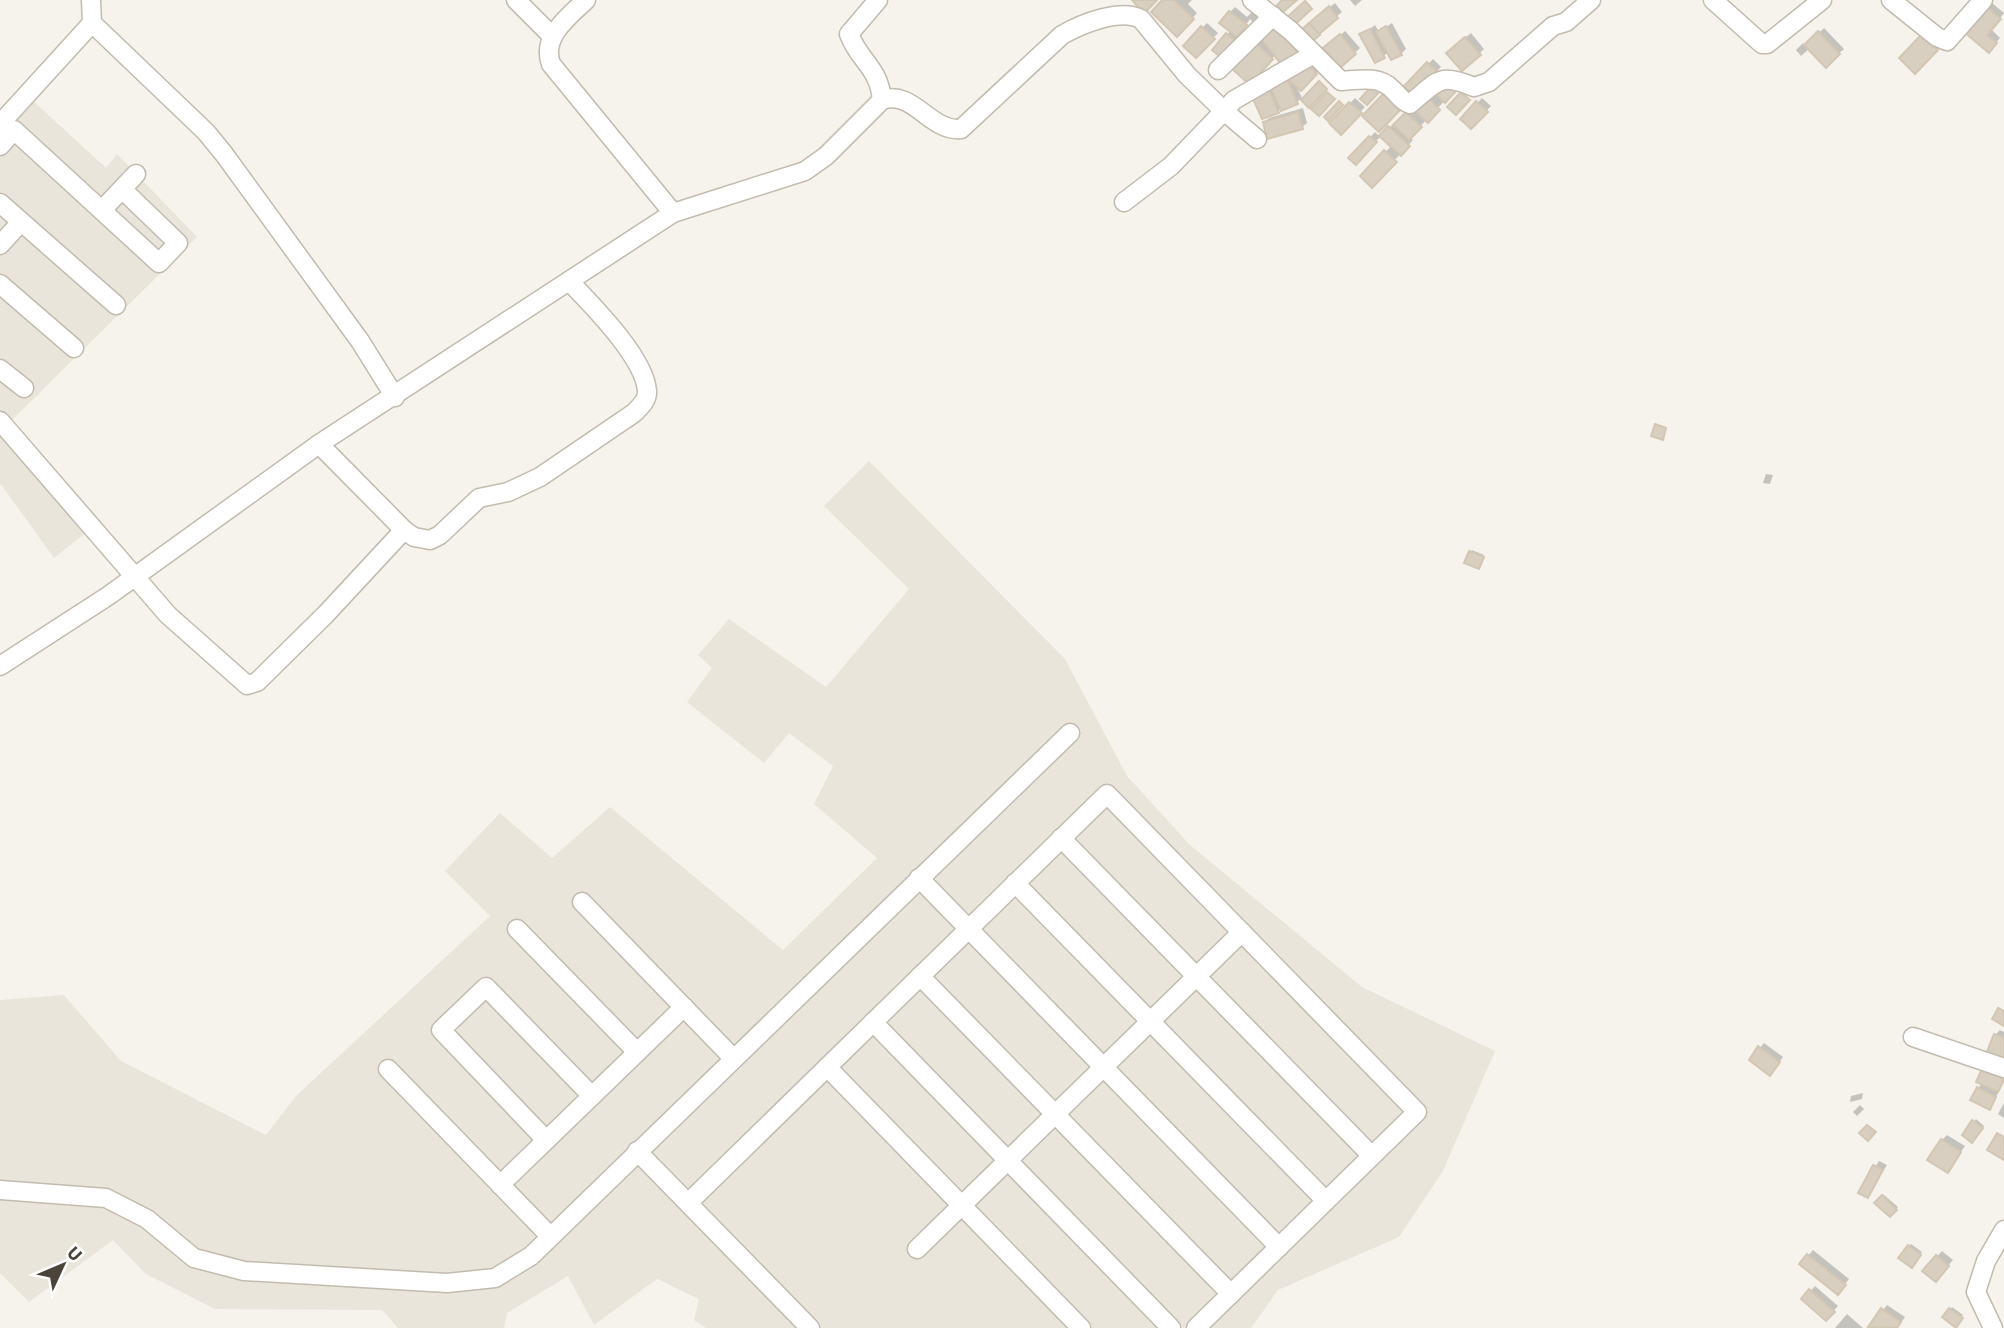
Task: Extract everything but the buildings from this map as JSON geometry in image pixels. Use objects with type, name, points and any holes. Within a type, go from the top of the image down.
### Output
[{"type":"street","points":[[91,0],[92,23],[225,153],[360,341],[395,397]]},
{"type":"street","points":[[516,0],[552,36]]},
{"type":"street","points":[[586,0],[552,36],[548,54],[551,64],[673,213]]},
{"type":"street","points":[[878,0],[849,34],[874,69],[880,83],[881,100]]},
{"type":"street","points":[[1252,0],[1291,30],[1312,55],[1341,81],[1374,79],[1390,86],[1401,99],[1410,104],[1437,80],[1451,77],[1474,87],[1489,82],[1553,26],[1566,22],[1591,0]]},
{"type":"street","points":[[1713,0],[1762,44],[1767,44],[1822,0]]},
{"type":"street","points":[[1891,0],[1937,37],[1947,41],[1983,0]]},
{"type":"street","points":[[0,666],[49,637],[320,444],[673,213],[805,171],[826,156],[881,100],[903,99],[943,126],[951,130],[961,129],[1062,35],[1075,27],[1127,7],[1141,19],[1187,75],[1257,139]]},
{"type":"street","points":[[1218,70],[1273,16]]},
{"type":"street","points":[[0,124],[92,23]]},
{"type":"street","points":[[1124,202],[1171,166],[1234,100],[1312,55]]},
{"type":"street","points":[[0,146],[14,130],[159,263],[178,243],[122,189]]},
{"type":"street","points":[[102,211],[136,174]]},
{"type":"street","points":[[0,203],[117,305]]},
{"type":"street","points":[[0,245],[21,222]]},
{"type":"street","points":[[320,444],[404,530],[414,537],[430,540],[440,536],[479,498],[509,492],[540,477],[643,405],[648,393],[643,377],[628,351],[569,281]]},
{"type":"street","points":[[0,284],[75,348]]},
{"type":"street","points":[[1,371],[24,388]]},
{"type":"street","points":[[0,421],[176,622],[247,685],[257,682],[326,614],[404,530]]},
{"type":"street","points":[[0,1190],[106,1198],[147,1219],[194,1258],[244,1270],[447,1283],[495,1278],[515,1268],[550,1236],[1070,733]]},
{"type":"street","points":[[688,1203],[1107,794],[1417,1112],[1196,1328]]},
{"type":"street","points":[[1061,838],[1372,1156]]},
{"type":"street","points":[[919,878],[1279,1247]]},
{"type":"street","points":[[1015,883],[1326,1201]]},
{"type":"street","points":[[582,902],[733,1058]]},
{"type":"street","points":[[517,929],[637,1052]]},
{"type":"street","points":[[917,1250],[1242,932]]},
{"type":"street","points":[[920,976],[1231,1294]]},
{"type":"street","points":[[547,1140],[441,1030],[486,987],[592,1096]]},
{"type":"street","points":[[500,1185],[684,1007]]},
{"type":"street","points":[[873,1022],[1171,1328]]},
{"type":"street","points":[[1913,1037],[2004,1068]]},
{"type":"street","points":[[827,1068],[1081,1328]]},
{"type":"street","points":[[388,1069],[550,1236]]},
{"type":"street","points":[[638,1151],[810,1328]]},
{"type":"street","points":[[1993,1328],[1976,1292],[1986,1261],[2004,1230]]},
{"type":"shaded area","points":[[31,99],[106,168],[117,154],[197,237],[12,420],[97,524],[54,558],[0,483],[0,132]]},
{"type":"shaded area","points":[[869,461],[1065,659],[1127,776],[1190,845],[1362,987],[1495,1051],[1443,1171],[1399,1237],[1278,1290],[1251,1328],[706,1328],[694,1320],[699,1299],[657,1279],[594,1325],[568,1276],[507,1313],[504,1328],[398,1328],[382,1310],[215,1309],[146,1274],[113,1240],[29,1302],[0,1273],[0,1000],[64,995],[121,1061],[266,1135],[296,1096],[490,916],[445,871],[500,813],[552,858],[610,807],[783,950],[877,858],[814,804],[833,766],[789,733],[764,763],[687,702],[712,668],[698,655],[729,619],[826,687],[909,589],[824,506]]}]
